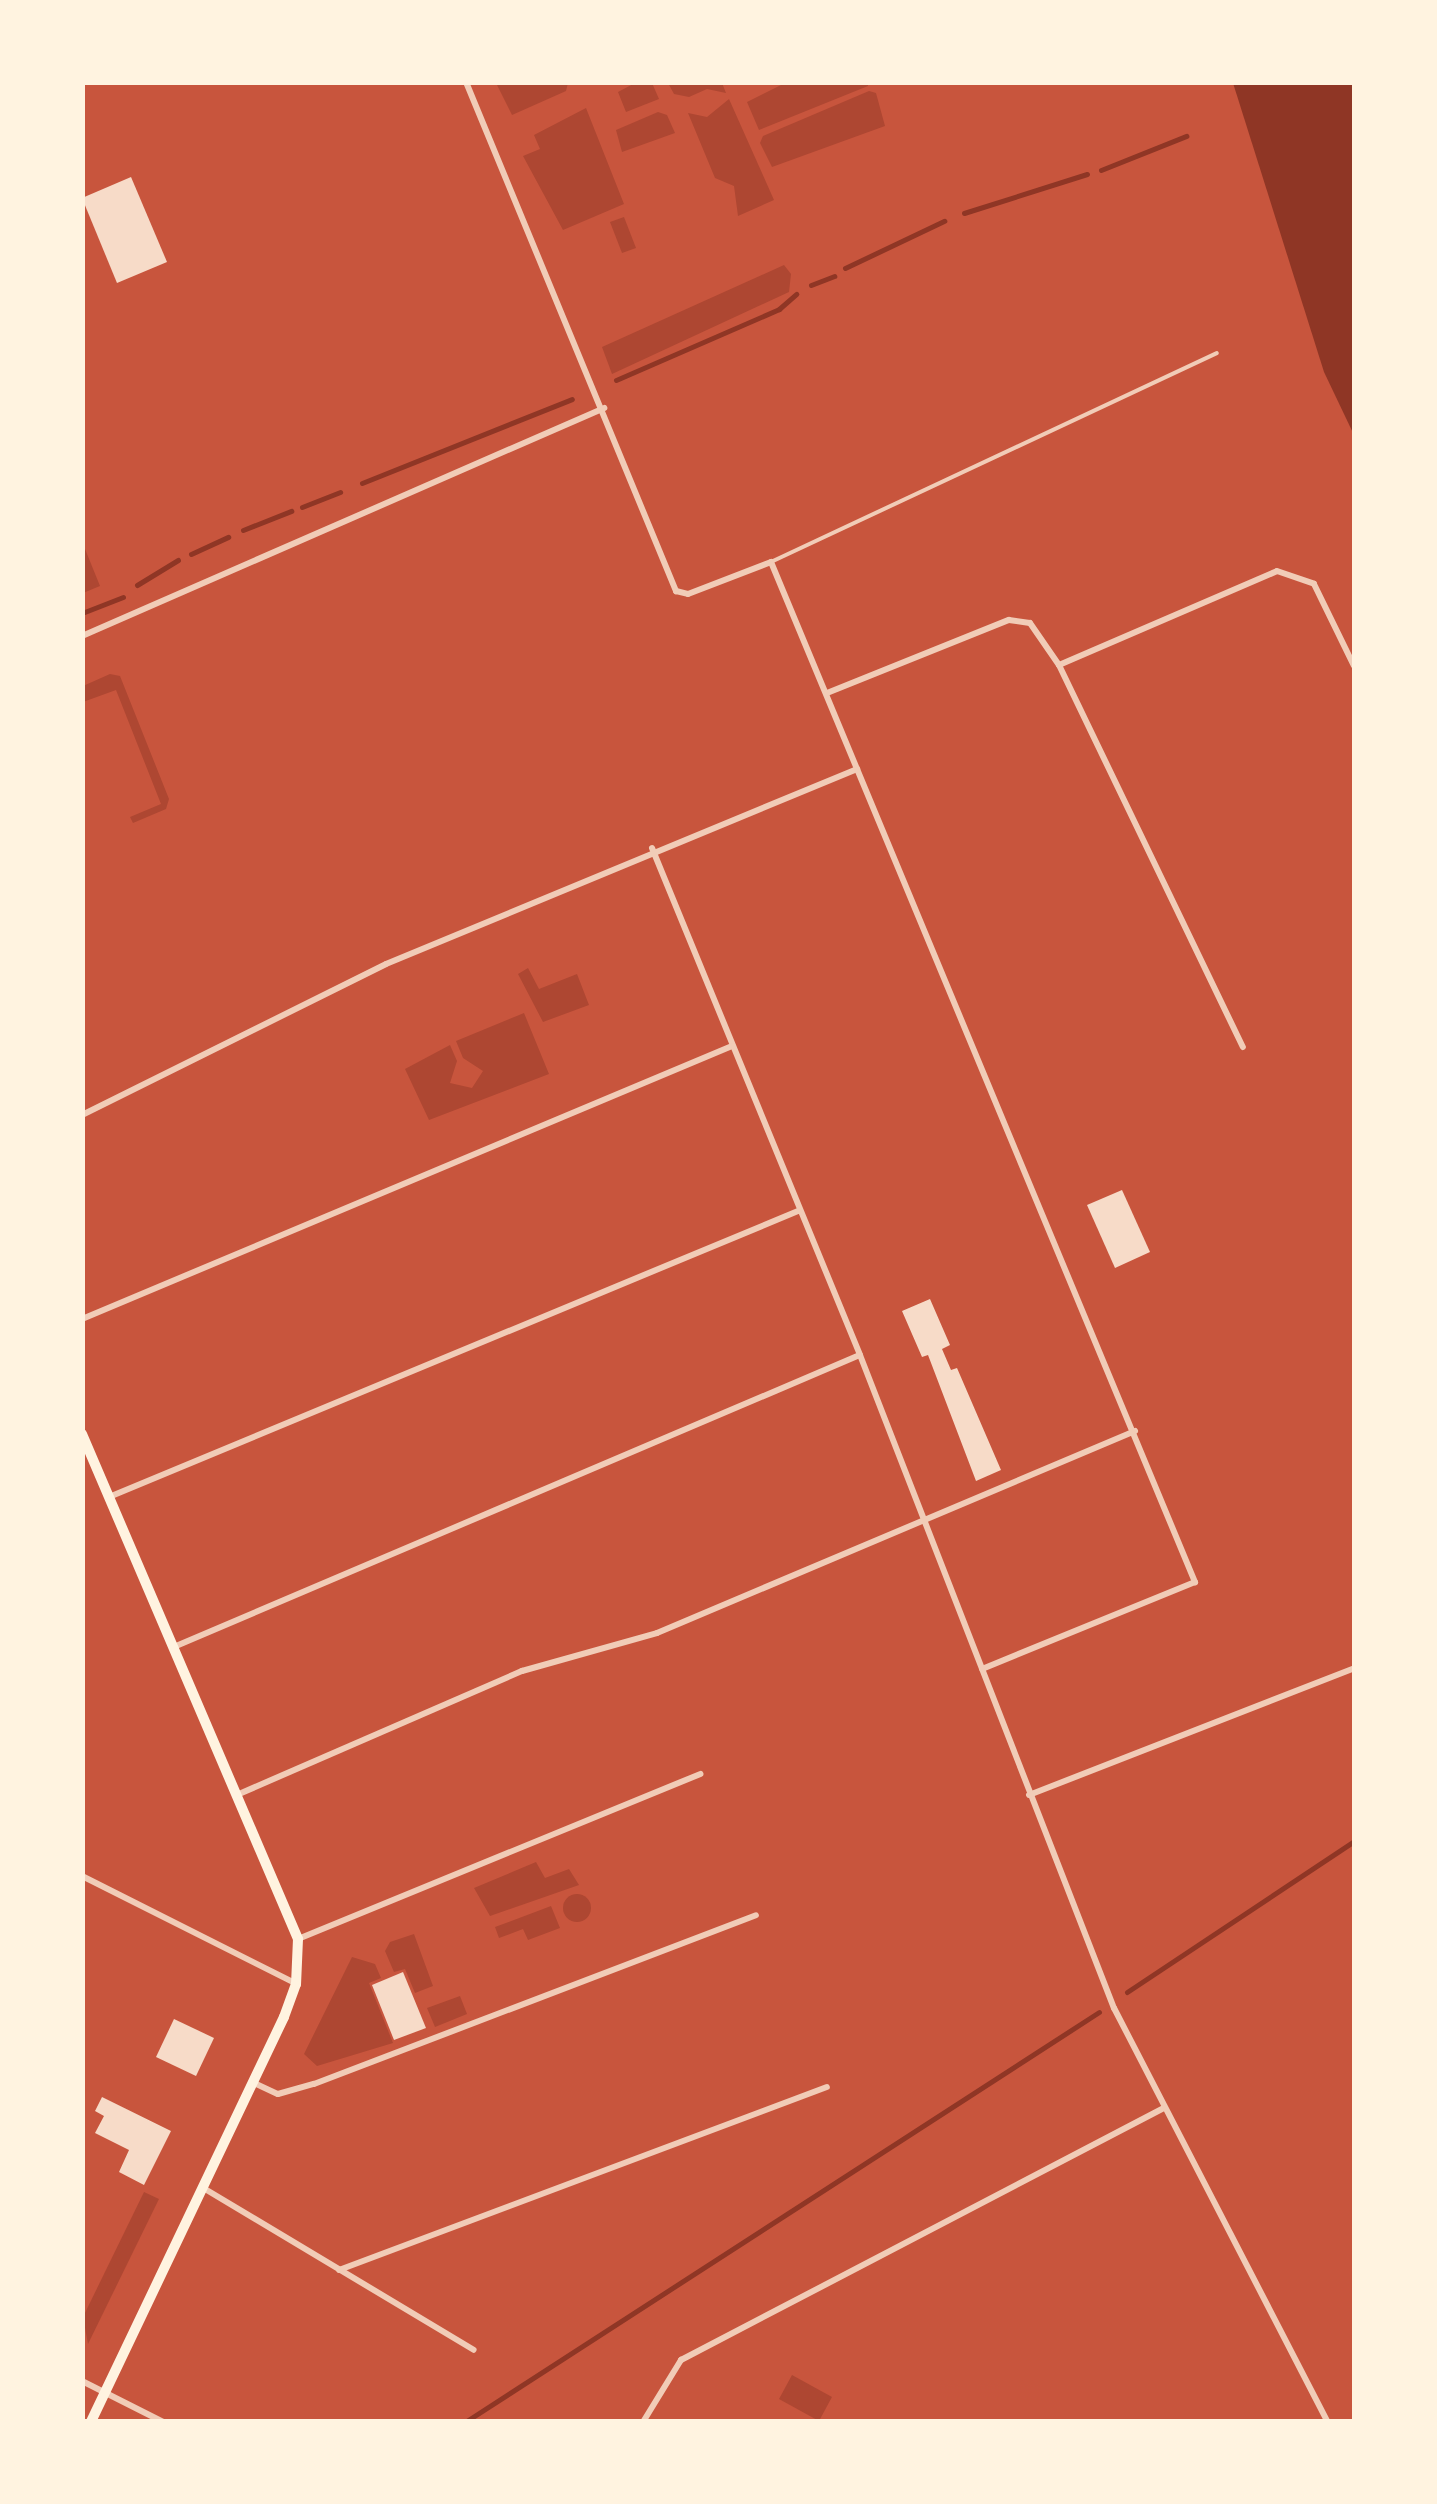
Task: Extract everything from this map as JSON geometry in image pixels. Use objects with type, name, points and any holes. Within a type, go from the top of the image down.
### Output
[{"type":"main road","points":[[82,1434],[298,1938],[296,1984],[254,2083],[91,2422]]},
{"type":"street","points":[[466,82],[604,408],[676,591],[688,594],[771,562],[1195,1582],[982,1669]]},
{"type":"street","points":[[82,636],[604,408]]},
{"type":"street","points":[[1059,665],[1278,571],[1314,584],[1354,666]]},
{"type":"street","points":[[828,693],[1009,620],[1030,623],[1059,665],[1243,1047]]},
{"type":"street","points":[[82,1116],[386,964],[652,848],[857,769]]},
{"type":"street","points":[[652,848],[860,1355],[1029,1795],[1162,2109],[1328,2422]]},
{"type":"street","points":[[82,1319],[732,1046]]},
{"type":"street","points":[[109,1497],[798,1210]]},
{"type":"street","points":[[176,1646],[860,1355]]},
{"type":"street","points":[[239,1794],[522,1671],[658,1633],[1135,1431]]},
{"type":"street","points":[[1029,1795],[1354,1668]]},
{"type":"street","points":[[298,1938],[701,1774]]},
{"type":"street","points":[[82,1876],[296,1984]]},
{"type":"street","points":[[254,2083],[278,2094],[314,2084],[756,1915]]},
{"type":"street","points":[[339,2270],[827,2087]]},
{"type":"street","points":[[643,2422],[681,2360],[1162,2109]]},
{"type":"street","points":[[205,2189],[474,2350]]},
{"type":"street","points":[[82,2381],[164,2422]]},
{"type":"lane","points":[[771,562],[1217,353]]},
{"type":"shaded area","points":[[496,82],[568,83],[566,91],[512,115]]},
{"type":"shaded area","points":[[787,82],[868,82],[868,86],[759,130],[747,102]]},
{"type":"shaded area","points":[[635,83],[652,83],[659,99],[626,112],[618,92]]},
{"type":"shaded area","points":[[668,83],[722,83],[726,93],[707,89],[689,97],[674,94]]},
{"type":"shaded area","points":[[1233,83],[1354,83],[1354,435],[1324,372]]},
{"type":"shaded area","points":[[869,91],[876,93],[885,126],[772,167],[760,143],[763,136]]},
{"type":"shaded area","points":[[729,99],[774,200],[738,216],[734,186],[715,178],[688,113],[707,117]]},
{"type":"shaded area","points":[[586,108],[624,204],[563,230],[523,156],[540,149],[534,135]]},
{"type":"shaded area","points":[[658,112],[667,115],[675,133],[622,152],[616,130]]},
{"type":"shaded area","points":[[624,217],[636,248],[622,253],[610,222]]},
{"type":"shaded area","points":[[784,265],[791,274],[789,292],[612,374],[602,347]]},
{"type":"shaded area","points":[[83,544],[100,586],[82,593]]},
{"type":"shaded area","points":[[110,674],[120,676],[169,799],[166,809],[133,823],[130,817],[161,804],[116,690],[83,702],[83,686]]},
{"type":"shaded area","points":[[528,968],[539,989],[577,974],[589,1005],[543,1022],[518,974]]},
{"type":"shaded area","points":[[524,1013],[549,1074],[429,1120],[405,1069],[450,1045],[457,1061],[450,1083],[472,1088],[483,1071],[463,1058],[456,1041]]},
{"type":"shaded area","points":[[536,1862],[545,1878],[569,1869],[579,1885],[490,1916],[474,1888]]},
{"type":"shaded area","points":[[577,1894],[587,1898],[591,1908],[587,1918],[577,1922],[567,1918],[563,1908],[567,1898]]},
{"type":"shaded area","points":[[551,1906],[560,1928],[528,1940],[523,1929],[499,1938],[495,1927]]},
{"type":"shaded area","points":[[414,1934],[433,1986],[415,1993],[405,1969],[394,1972],[385,1951],[390,1942]]},
{"type":"shaded area","points":[[352,1957],[375,1964],[381,1978],[369,1983],[393,2043],[317,2066],[304,2054]]},
{"type":"shaded area","points":[[460,1996],[467,2014],[435,2027],[427,2008]]},
{"type":"shaded area","points":[[144,2192],[159,2199],[88,2344],[83,2317]]},
{"type":"shaded area","points":[[792,2375],[832,2397],[819,2421],[779,2399]]},
{"type":"building","points":[[131,177],[167,262],[117,283],[82,198]]},
{"type":"building","points":[[1122,1190],[1150,1252],[1115,1268],[1087,1205]]},
{"type":"building","points":[[930,1299],[950,1345],[942,1349],[951,1370],[957,1368],[1001,1470],[976,1481],[928,1355],[922,1357],[902,1311]]},
{"type":"building","points":[[403,1972],[426,2028],[394,2040],[372,1985]]},
{"type":"building","points":[[174,2019],[214,2038],[196,2076],[156,2057]]},
{"type":"building","points":[[102,2097],[171,2131],[144,2185],[119,2172],[129,2150],[95,2133],[104,2116],[95,2111]]},
{"type":"waterway","points":[[1101,170],[1186,136]]},
{"type":"waterway","points":[[964,213],[1087,174]]},
{"type":"waterway","points":[[845,268],[944,221]]},
{"type":"waterway","points":[[811,285],[834,276]]},
{"type":"waterway","points":[[616,380],[779,309],[796,294]]},
{"type":"waterway","points":[[362,483],[572,399]]},
{"type":"waterway","points":[[302,507],[340,492]]},
{"type":"waterway","points":[[243,530],[291,511]]},
{"type":"waterway","points":[[191,554],[228,537]]},
{"type":"waterway","points":[[137,585],[178,560]]},
{"type":"waterway","points":[[82,613],[123,597]]},
{"type":"waterway","points":[[1127,1992],[1354,1841]]},
{"type":"waterway","points":[[465,2422],[1099,2012]]}]
